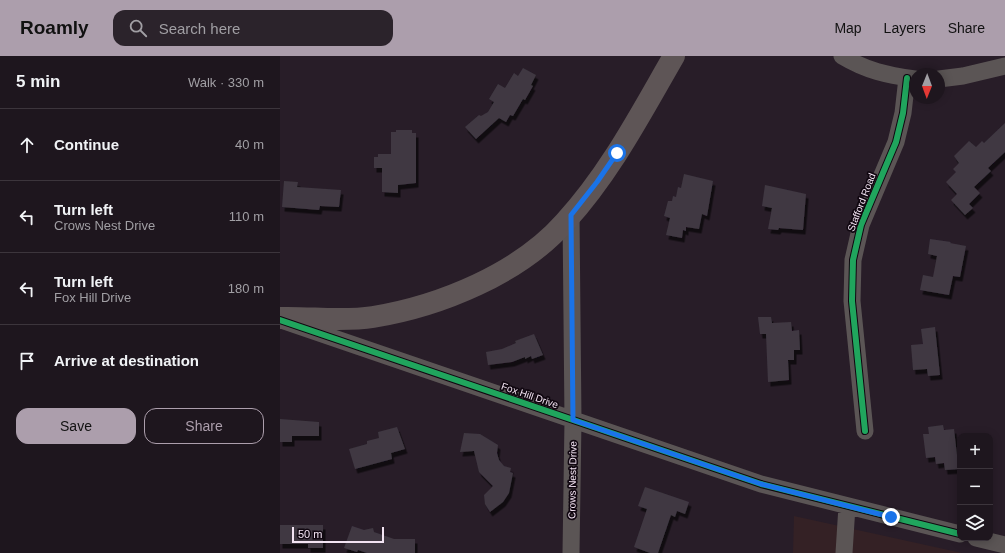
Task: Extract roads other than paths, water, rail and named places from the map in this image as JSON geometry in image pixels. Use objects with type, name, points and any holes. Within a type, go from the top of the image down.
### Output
[{"type":"main road","points":[[280,319],[350,320],[395,314],[433,304],[464,292],[499,273],[536,248],[558,230],[571,215],[611,162],[674,56]]},
{"type":"street","name":"Stafford Road","points":[[842,56],[861,67],[886,75],[909,79]]},
{"type":"street","points":[[945,78],[963,76],[1005,66]]},
{"type":"street","name":"Stafford Road","points":[[865,431],[852,295],[853,260],[861,225],[894,147],[909,88]]},
{"type":"street","name":"Crows Nest Drive","points":[[571,215],[573,420],[571,553]]},
{"type":"street","name":"Fox Hill Drive","points":[[280,319],[761,484],[957,533]]},
{"type":"street","points":[[844,553],[847,506]]},
{"type":"street","points":[[988,541],[1005,545]]}]
